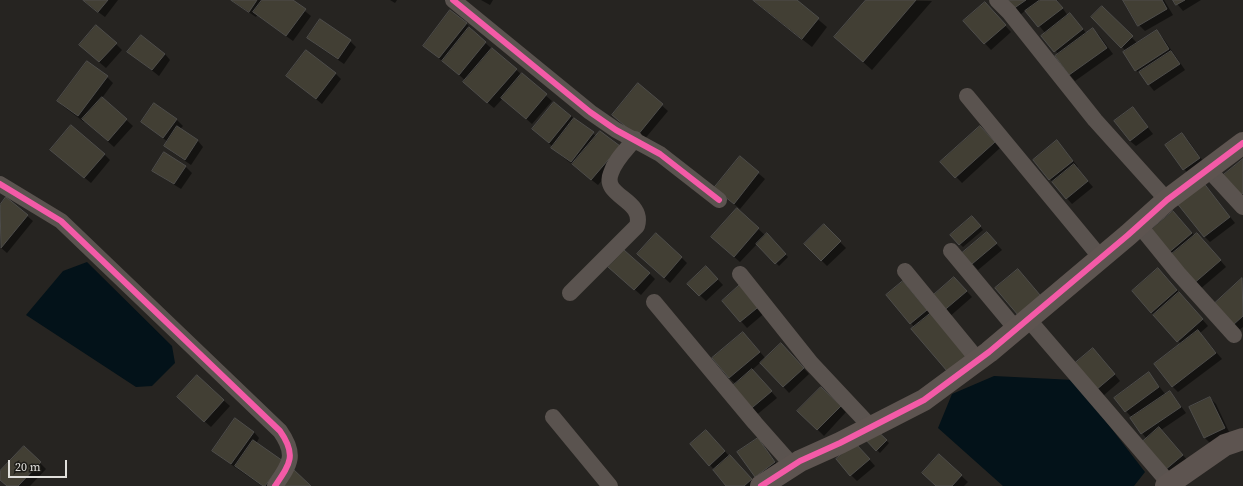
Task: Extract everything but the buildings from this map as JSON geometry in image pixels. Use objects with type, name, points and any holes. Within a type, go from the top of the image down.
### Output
[{"type":"street","points":[[453,0],[590,112],[616,130],[660,154],[719,200]]},
{"type":"street","points":[[997,0],[1009,12],[1094,120],[1167,200]]},
{"type":"street","points":[[967,96],[1101,258]]},
{"type":"street","points":[[570,293],[637,226],[639,219],[636,212],[610,187],[609,180],[614,166],[634,140]]},
{"type":"street","points":[[761,486],[793,466],[924,400],[978,360],[1022,324],[1167,200],[1243,143]]},
{"type":"street","points":[[1208,169],[1243,206]]},
{"type":"street","points":[[0,184],[61,220],[280,431],[291,452],[289,462],[275,486]]},
{"type":"street","points":[[1139,225],[1178,273],[1234,335]]},
{"type":"street","points":[[951,251],[1022,324],[1168,484],[1225,445],[1243,439]]},
{"type":"street","points":[[904,272],[978,360]]},
{"type":"street","points":[[740,274],[811,363],[872,427]]},
{"type":"street","points":[[654,302],[754,423],[793,466]]},
{"type":"street","points":[[553,417],[610,486]]},
{"type":"shaded area","points":[[87,262],[172,346],[175,363],[152,386],[136,387],[26,315],[63,271]]},
{"type":"shaded area","points":[[994,376],[1074,380],[1145,472],[1134,486],[1003,486],[938,428],[952,394]]},
{"type":"cycle path","points":[[453,0],[590,112],[616,130],[660,154],[719,200]]},
{"type":"cycle path","points":[[761,486],[800,461],[840,443],[924,400],[989,352],[1128,235],[1167,200],[1243,143]]},
{"type":"cycle path","points":[[0,184],[61,221],[280,431],[288,447],[290,459],[275,486]]}]
